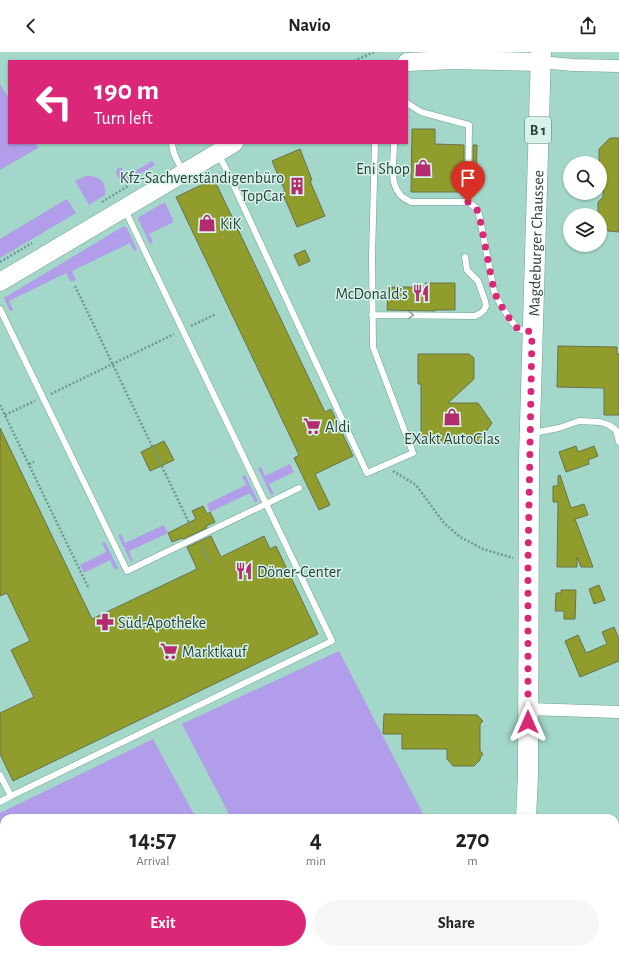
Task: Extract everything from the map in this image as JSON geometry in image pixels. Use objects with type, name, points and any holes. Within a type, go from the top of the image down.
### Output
[{"type":"main road","name":"Magdeburger Chaussee","points":[[526,814],[530,434],[540,57]]},
{"type":"street","points":[[408,62],[540,57],[573,65],[619,66]]},
{"type":"street","points":[[0,282],[232,144]]},
{"type":"street","points":[[528,709],[619,712]]},
{"type":"lane","points":[[408,104],[421,112],[469,125],[468,202]]},
{"type":"lane","points":[[172,144],[174,153],[184,172]]},
{"type":"lane","points":[[217,153],[226,169],[367,473],[413,452],[372,347],[374,144]]},
{"type":"lane","points":[[394,144],[394,184],[397,192],[404,199],[411,202],[468,202],[476,208],[479,214],[494,291],[502,309],[518,329],[532,332]]},
{"type":"lane","points":[[0,802],[332,641],[124,208]]},
{"type":"lane","points":[[372,315],[475,316],[481,313],[486,306],[485,301],[478,281],[467,270],[465,257]]},
{"type":"lane","points":[[0,309],[127,571],[299,488]]},
{"type":"lane","points":[[530,434],[579,422],[600,422],[609,425],[616,430],[619,442]]},
{"type":"lane","points":[[0,775],[11,796]]},
{"type":"path","points":[[356,60],[374,52]]},
{"type":"path","points":[[75,286],[196,538],[210,562]]},
{"type":"path","points":[[5,415],[216,314]]},
{"type":"path","points":[[0,405],[89,590]]},
{"type":"path","points":[[29,464],[34,462]]},
{"type":"path","points":[[384,466],[410,480],[416,485],[444,523],[460,537],[483,550],[528,562]]},
{"type":"path","points":[[43,494],[47,491]]},
{"type":"shaded area","points":[[0,84],[8,97],[8,144],[36,144],[38,148],[0,170]]},
{"type":"shaded area","points":[[152,161],[155,165],[126,182],[118,178],[116,172],[117,169],[121,167],[127,176]]},
{"type":"shaded area","points":[[86,176],[98,178],[105,186],[105,195],[89,205],[75,181]]},
{"type":"shaded area","points":[[67,199],[76,213],[0,258],[0,239]]},
{"type":"shaded area","points":[[165,202],[174,222],[149,234],[153,242],[150,244],[138,219]]},
{"type":"shaded area","points":[[124,226],[127,228],[137,250],[134,251],[130,243],[72,271],[76,280],[71,282],[66,273],[9,301],[13,310],[10,311],[4,298]]},
{"type":"shaded area","points":[[290,464],[294,472],[269,484],[274,494],[271,495],[258,468],[261,467],[265,476]]},
{"type":"shaded area","points":[[245,475],[258,501],[255,503],[250,493],[210,512],[207,504],[246,485],[242,476]]},
{"type":"shaded area","points":[[164,525],[168,533],[129,551],[133,561],[131,562],[118,535],[121,534],[125,543]]},
{"type":"shaded area","points":[[105,542],[118,568],[115,570],[110,560],[84,573],[80,565],[106,552],[102,543]]},
{"type":"shaded area","points":[[339,651],[423,814],[229,814],[182,724]]},
{"type":"shaded area","points":[[153,739],[194,814],[0,814]]},
{"type":"building","points":[[412,129],[435,129],[435,144],[464,145],[464,192],[411,192]]},
{"type":"building","points":[[610,138],[619,138],[619,232],[607,230],[607,208],[598,208],[598,202],[600,200],[607,200],[607,156],[599,156],[599,149]]},
{"type":"building","points":[[473,145],[477,145],[476,192],[473,192]]},
{"type":"building","name":"Kfz-Sachverständigenbüro TopCar","points":[[300,149],[312,180],[310,181],[325,216],[297,227],[282,192],[285,191],[272,161]]},
{"type":"building","points":[[214,179],[325,412],[331,409],[353,456],[315,474],[330,505],[319,510],[294,458],[299,455],[176,197]]},
{"type":"building","points":[[305,250],[310,261],[299,266],[294,255]]},
{"type":"building","name":"McDonald's","points":[[425,283],[455,283],[455,310],[387,310],[388,287],[426,287]]},
{"type":"building","points":[[558,346],[617,347],[617,354],[619,354],[619,415],[604,415],[604,388],[557,387]]},
{"type":"building","points":[[418,354],[469,354],[474,358],[474,379],[448,403],[478,403],[492,423],[478,443],[421,443],[421,384],[418,384]]},
{"type":"building","name":"Marktkauf","points":[[0,428],[92,619],[197,569],[187,547],[211,536],[221,557],[264,536],[270,549],[276,546],[318,634],[13,781],[0,754],[0,713],[34,697],[11,650],[30,641],[7,593],[0,596]]},
{"type":"building","points":[[164,441],[174,460],[150,471],[141,452]]},
{"type":"building","points":[[576,446],[578,452],[594,446],[598,456],[588,460],[589,464],[566,472],[559,452]]},
{"type":"building","points":[[560,475],[571,508],[584,504],[588,515],[575,519],[593,567],[581,567],[577,557],[577,567],[557,567],[558,502],[553,502],[553,486],[558,486],[558,476]]},
{"type":"building","points":[[203,506],[207,514],[210,512],[215,522],[206,526],[207,528],[183,539],[182,538],[172,542],[168,533],[196,519],[192,511]]},
{"type":"building","points":[[599,585],[605,600],[594,604],[589,589]]},
{"type":"building","points":[[561,590],[576,590],[575,619],[564,619],[564,611],[555,611],[556,593],[561,593]]},
{"type":"building","points":[[614,627],[619,639],[619,661],[580,677],[565,641],[578,635],[586,653],[607,644],[602,632]]},
{"type":"building","points":[[384,714],[477,715],[483,721],[480,724],[480,751],[483,754],[474,766],[453,766],[447,759],[447,749],[402,749],[402,734],[383,734]]},
{"type":"place","name":"Eni Shop","points":[[423,168]]},
{"type":"place","name":"Kfz-Sachverständigenbüro TopCar","points":[[297,186]]},
{"type":"place","name":"KiK","points":[[207,223]]},
{"type":"place","name":"McDonald's","points":[[421,293]]},
{"type":"place","name":"EXakt AutoGlas","points":[[452,417]]},
{"type":"place","name":"Aldi","points":[[312,426]]},
{"type":"place","name":"Döner-Center","points":[[244,571]]},
{"type":"place","name":"Süd-Apotheke","points":[[105,622]]},
{"type":"place","name":"Marktkauf","points":[[169,651]]},
{"type":"route","points":[[468,202],[472,203],[479,214],[494,291],[502,309],[518,329],[532,332],[529,446],[528,722]]}]
